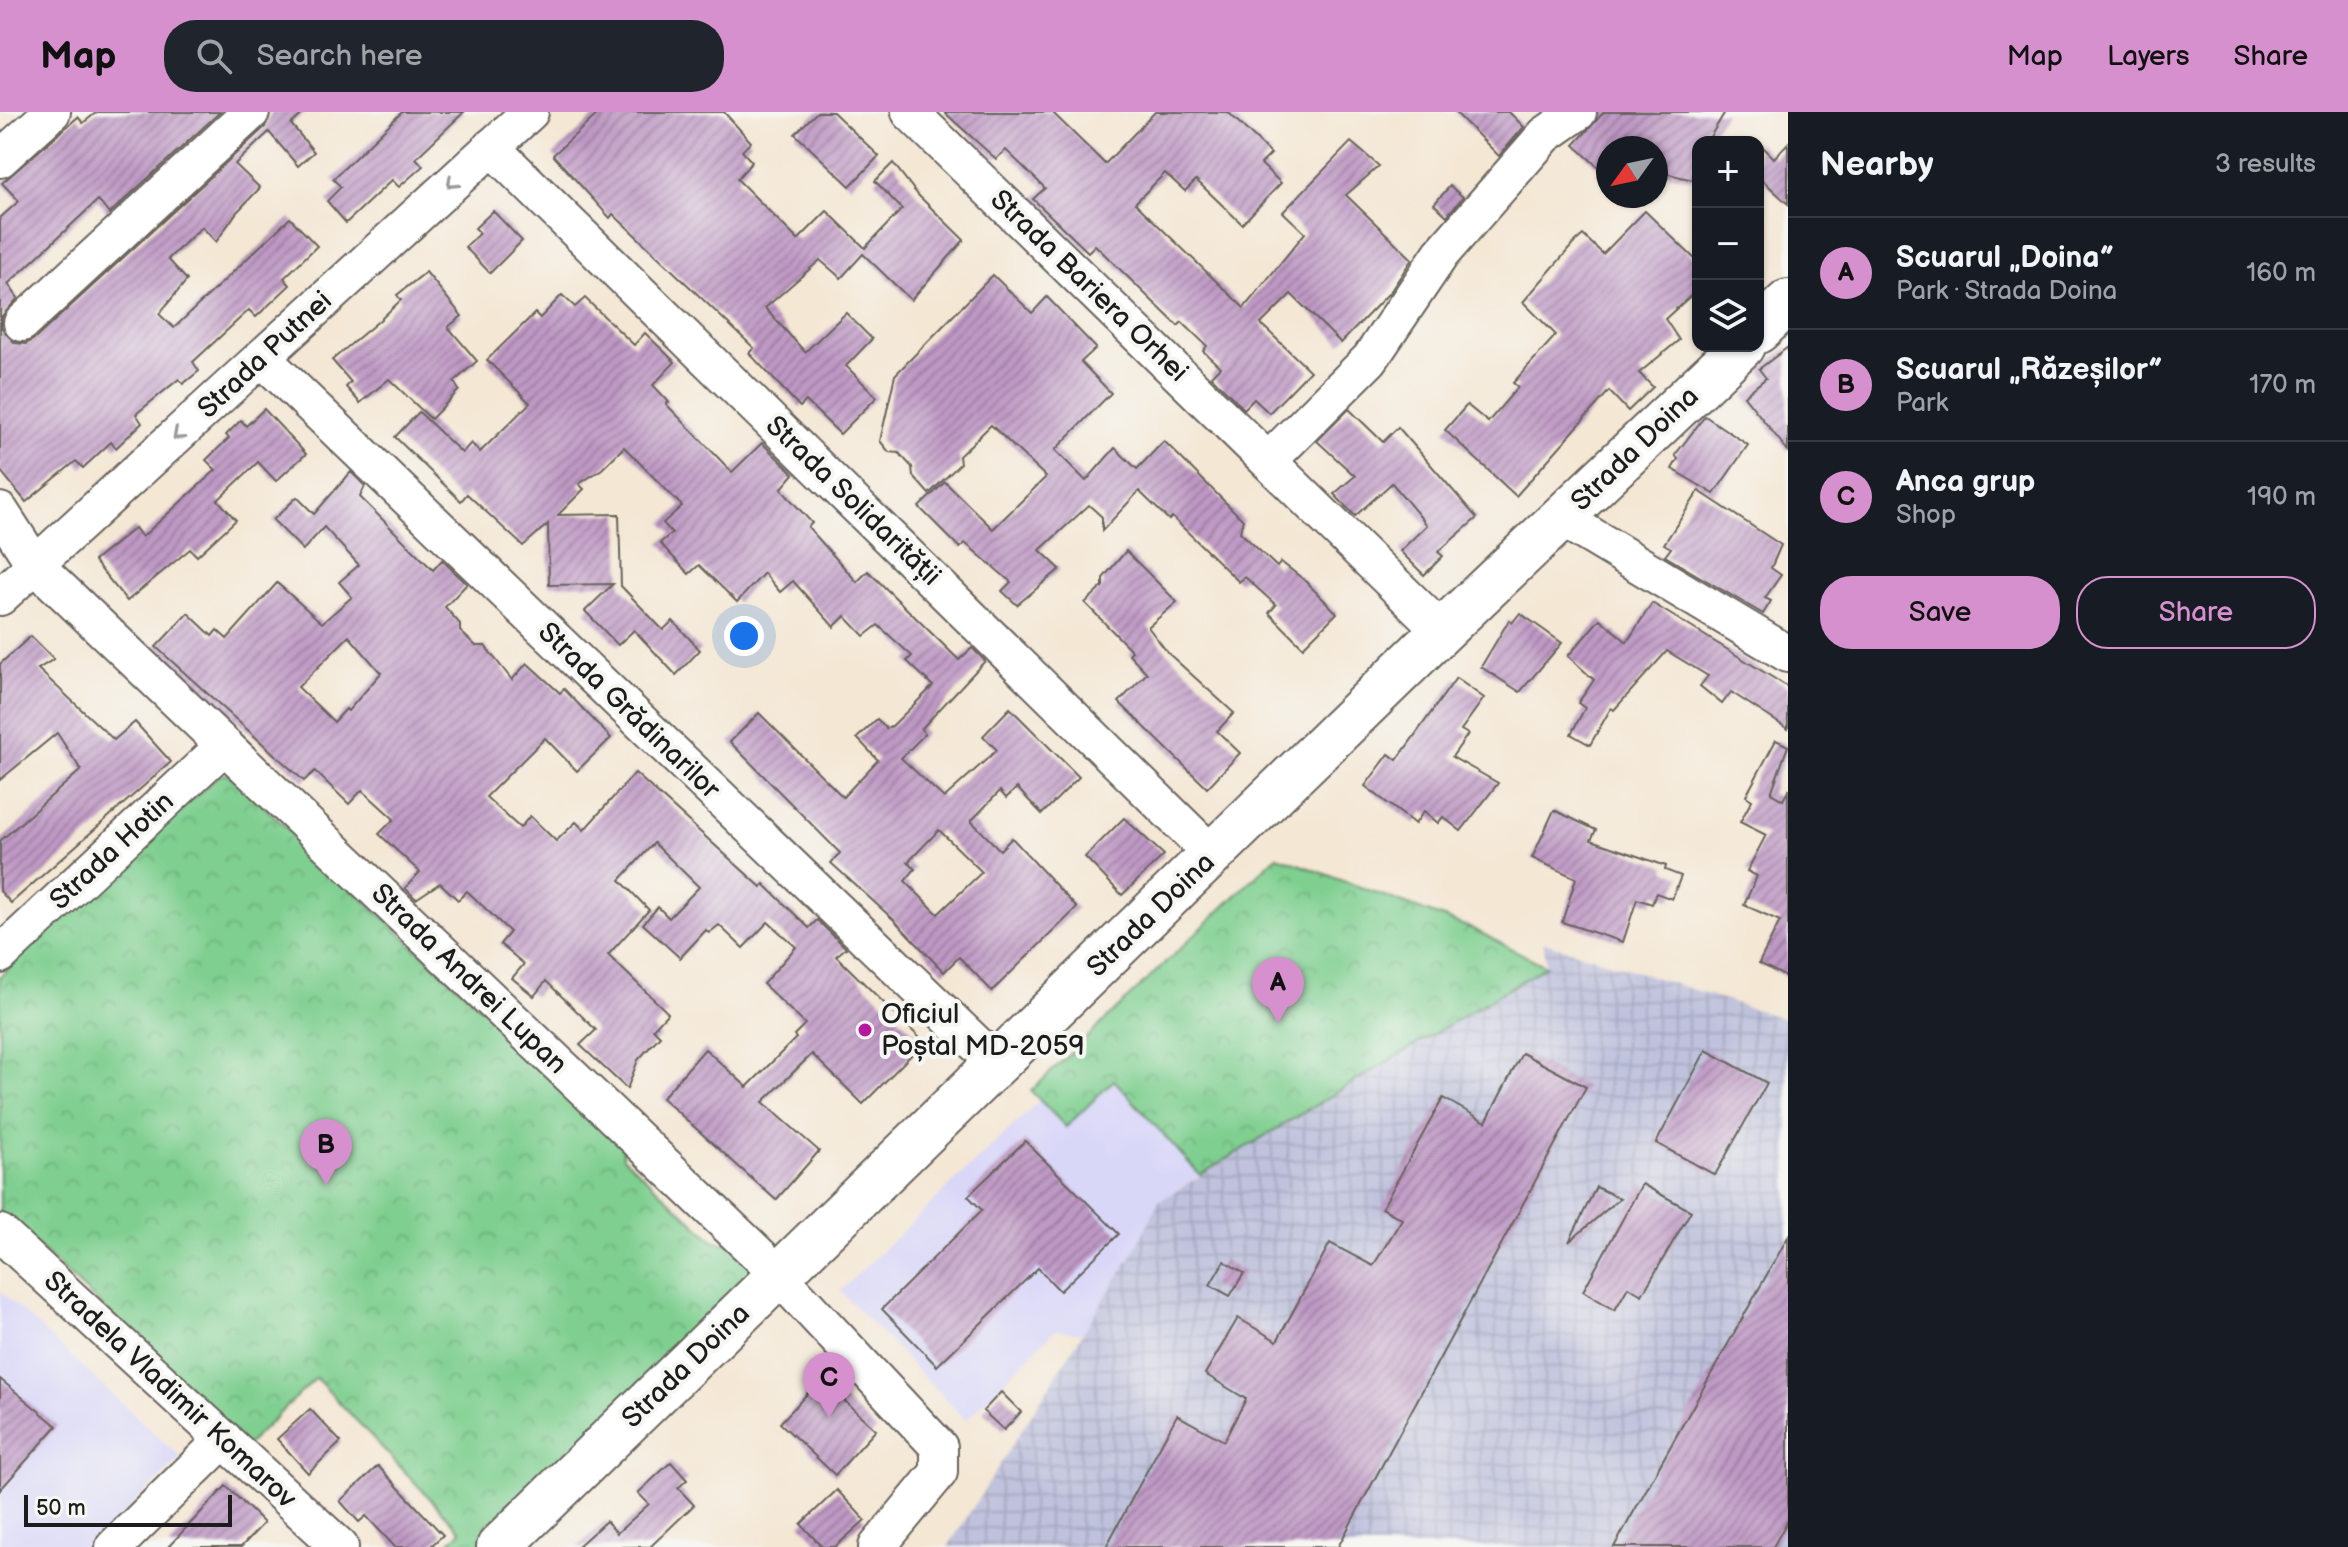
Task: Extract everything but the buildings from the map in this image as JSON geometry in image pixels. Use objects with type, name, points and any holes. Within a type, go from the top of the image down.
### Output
[{"type":"main road","points":[[1764,325],[1788,302]]},
{"type":"main road","name":"Strada Doina","points":[[499,1547],[996,1063],[1214,856],[1442,631],[1736,352]]},
{"type":"street","points":[[0,159],[52,112]]},
{"type":"street","points":[[22,323],[251,112]]},
{"type":"street","name":"Strada Putnei","points":[[0,597],[530,112]]},
{"type":"street","name":"Strada Bariera Orhei","points":[[910,112],[1442,631]]},
{"type":"street","points":[[1269,460],[1370,359],[1441,254],[1545,135],[1578,112]]},
{"type":"street","name":"Strada Solidarității","points":[[491,147],[1214,856]]},
{"type":"street","name":"Strada Grădinarilor","points":[[262,358],[996,1063]]},
{"type":"street","name":"Strada Andrei Lupan","points":[[0,511],[35,565],[778,1276],[939,1447],[939,1472],[920,1499]]},
{"type":"street","name":"Strada Doina","points":[[1563,519],[1788,654]]},
{"type":"street","name":"Strada Hotin","points":[[0,955],[224,746]]},
{"type":"street","name":"Stradela Vladimir Komarov","points":[[0,1233],[340,1547]]},
{"type":"street","points":[[114,1547],[224,1439]]},
{"type":"street","points":[[877,1547],[920,1499]]},
{"type":"street","points":[[910,1547],[920,1499]]},
{"type":"shaded area","points":[[1544,942],[1788,1020],[1788,1547],[948,1547],[1135,1250],[1159,1201],[1546,966]]},
{"type":"shaded area","points":[[1114,1079],[1200,1175],[1159,1201],[1135,1250],[1083,1333],[1055,1330],[966,1420],[840,1291],[1041,1099],[1066,1127]]},
{"type":"shaded area","points":[[0,1291],[181,1458],[89,1547],[0,1547]]},
{"type":"green space","points":[[229,774],[622,1139],[623,1157],[715,1242],[735,1244],[754,1270],[742,1291],[477,1547],[445,1547],[461,1531],[316,1378],[245,1447],[192,1389],[0,1212],[0,976],[219,775]]},
{"type":"green space","points":[[1277,856],[1473,929],[1546,966],[1200,1175],[1114,1080],[1066,1127],[1031,1091]]},
{"type":"place","name":"Scuarul „Doina”","points":[[1278,1023]]},
{"type":"place","name":"Oficiul Poștal MD-2059","points":[[865,1030]]},
{"type":"place","name":"Scuarul „Răzeșilor”","points":[[326,1185]]},
{"type":"place","name":"Anca grup","points":[[829,1418]]}]
